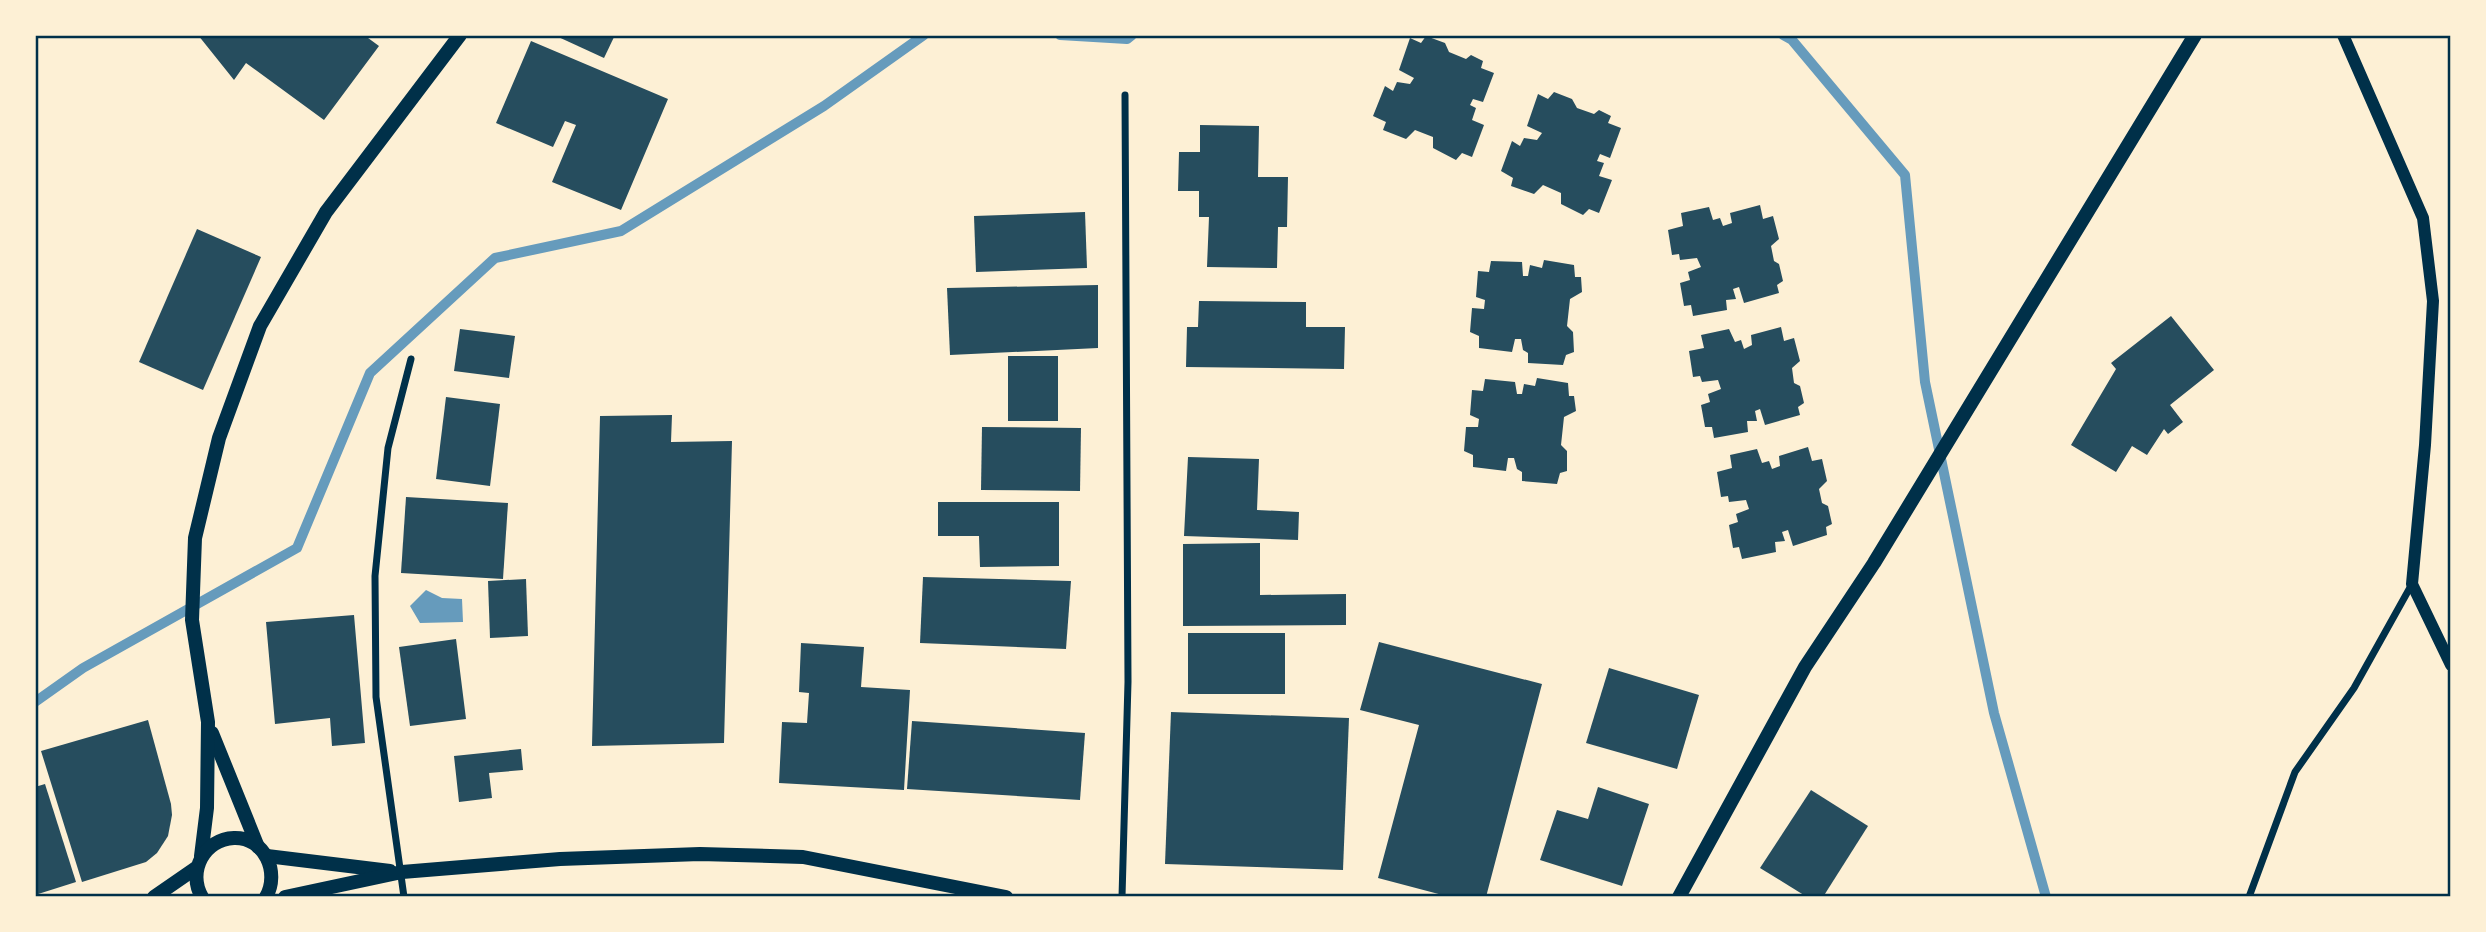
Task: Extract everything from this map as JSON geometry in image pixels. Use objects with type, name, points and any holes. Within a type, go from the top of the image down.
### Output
[{"type":"main road","points":[[202,897],[196,881],[207,808],[208,722],[192,620],[193,587],[195,538],[219,438],[260,326],[326,212],[460,35]]},
{"type":"main road","points":[[1679,897],[1805,667],[1874,563],[2194,35]]},
{"type":"main road","points":[[208,722],[262,852],[271,867],[272,879],[266,897]]},
{"type":"main road","points":[[154,897],[199,862],[211,846],[222,840],[235,838],[248,841],[262,852],[402,872]]},
{"type":"main road","points":[[285,897],[402,872],[598,858],[700,854],[803,858],[1006,897]]},
{"type":"street","points":[[2249,897],[2295,772],[2354,688],[2412,584],[2425,444],[2433,301],[2423,218],[2343,35]]},
{"type":"street","points":[[1122,897],[1128,682],[1125,95]]},
{"type":"street","points":[[404,897],[376,697],[374,576],[388,448],[411,359]]},
{"type":"street","points":[[2412,584],[2451,665]]},
{"type":"water","points":[[426,590],[442,598],[462,599],[463,622],[420,623],[410,606]]},
{"type":"building","points":[[198,35],[364,35],[379,46],[324,120],[246,63],[234,80]]},
{"type":"building","points":[[554,35],[615,35],[604,58]]},
{"type":"building","points":[[1426,36],[1445,43],[1449,52],[1466,59],[1471,55],[1483,61],[1481,68],[1494,73],[1483,102],[1473,99],[1470,105],[1476,108],[1472,120],[1484,125],[1472,157],[1462,153],[1456,160],[1433,148],[1433,137],[1415,130],[1406,139],[1383,130],[1386,122],[1373,116],[1385,86],[1393,91],[1397,82],[1410,84],[1414,78],[1399,70],[1410,38],[1421,43]]},
{"type":"building","points":[[531,41],[668,99],[621,210],[552,182],[576,125],[565,121],[553,147],[496,123]]},
{"type":"building","points":[[1554,92],[1572,99],[1577,108],[1594,114],[1599,110],[1611,116],[1608,123],[1621,128],[1610,158],[1600,154],[1597,161],[1604,163],[1599,176],[1612,180],[1599,213],[1589,209],[1583,215],[1561,204],[1561,193],[1543,185],[1534,194],[1511,186],[1513,178],[1501,171],[1512,141],[1520,146],[1524,138],[1537,140],[1542,133],[1527,126],[1538,94],[1548,99]]},
{"type":"building","points":[[1200,125],[1259,126],[1258,177],[1288,177],[1287,227],[1278,227],[1277,268],[1207,267],[1209,217],[1199,217],[1199,191],[1178,191],[1179,152],[1200,152]]},
{"type":"building","points":[[1760,205],[1763,219],[1773,216],[1779,239],[1771,246],[1783,281],[1777,285],[1779,293],[1744,303],[1739,287],[1733,289],[1736,299],[1726,300],[1727,310],[1693,316],[1691,305],[1684,306],[1680,283],[1690,280],[1688,272],[1701,267],[1697,258],[1680,260],[1679,254],[1672,255],[1668,230],[1683,226],[1681,213],[1709,207],[1713,220],[1720,218],[1723,226],[1732,223],[1730,213]]},
{"type":"building","points":[[1085,212],[1087,268],[976,272],[974,216]]},
{"type":"building","points":[[197,229],[261,257],[203,390],[139,362]]},
{"type":"building","points":[[1544,260],[1574,265],[1575,277],[1581,277],[1582,292],[1570,299],[1567,326],[1573,332],[1574,352],[1566,355],[1563,365],[1528,363],[1528,353],[1523,350],[1521,339],[1515,339],[1512,352],[1479,348],[1479,336],[1470,332],[1472,308],[1484,309],[1485,300],[1476,297],[1478,271],[1489,272],[1491,261],[1522,262],[1523,276],[1528,276],[1530,265],[1542,268]]},
{"type":"building","points":[[1098,285],[1098,348],[950,355],[947,288]]},
{"type":"building","points":[[1199,301],[1306,302],[1306,327],[1345,327],[1344,369],[1186,367],[1187,327],[1198,327]]},
{"type":"building","points":[[2171,316],[2214,370],[2170,405],[2183,422],[2168,434],[2164,429],[2147,455],[2132,446],[2116,472],[2071,445],[2116,369],[2111,363]]},
{"type":"building","points":[[1781,327],[1784,341],[1794,338],[1800,361],[1792,368],[1794,383],[1800,386],[1804,403],[1798,407],[1800,415],[1765,425],[1760,409],[1755,411],[1757,421],[1747,421],[1748,432],[1714,438],[1712,427],[1705,427],[1701,405],[1710,402],[1708,394],[1721,389],[1718,380],[1702,382],[1700,376],[1693,377],[1689,351],[1704,348],[1701,335],[1729,329],[1735,342],[1741,340],[1744,349],[1752,345],[1751,335]]},
{"type":"building","points":[[460,329],[515,336],[509,378],[454,371]]},
{"type":"building","points":[[1008,356],[1058,356],[1058,421],[1008,421]]},
{"type":"building","points":[[1537,378],[1568,383],[1569,396],[1574,396],[1576,411],[1564,417],[1561,445],[1567,451],[1567,471],[1560,473],[1557,484],[1522,481],[1522,472],[1517,469],[1514,458],[1508,458],[1506,471],[1473,467],[1473,455],[1464,451],[1466,427],[1478,427],[1479,419],[1470,415],[1472,390],[1483,391],[1485,379],[1515,382],[1517,394],[1522,394],[1524,384],[1535,386]]},
{"type":"building","points":[[446,397],[500,404],[490,486],[436,479]]},
{"type":"building","points":[[672,415],[671,442],[732,441],[724,743],[592,746],[600,416]]},
{"type":"building","points":[[982,427],[1081,428],[1080,491],[981,490]]},
{"type":"building","points":[[1808,447],[1812,461],[1822,459],[1827,481],[1819,489],[1822,503],[1828,506],[1832,524],[1826,527],[1827,535],[1793,546],[1788,530],[1782,532],[1785,541],[1775,542],[1776,552],[1742,559],[1739,547],[1733,548],[1729,525],[1738,522],[1736,514],[1749,509],[1746,500],[1729,502],[1728,496],[1721,497],[1717,472],[1732,468],[1730,455],[1757,449],[1762,463],[1769,461],[1772,469],[1780,466],[1779,456]]},
{"type":"building","points":[[1188,457],[1259,459],[1257,510],[1299,512],[1298,540],[1184,536]]},
{"type":"building","points":[[406,497],[508,503],[503,579],[401,573]]},
{"type":"building","points":[[938,502],[1059,502],[1059,566],[980,567],[979,536],[938,536]]},
{"type":"building","points":[[1260,543],[1260,595],[1346,594],[1346,625],[1183,626],[1183,544]]},
{"type":"building","points":[[923,577],[1071,581],[1066,649],[920,643]]},
{"type":"building","points":[[526,579],[528,636],[490,638],[488,581]]},
{"type":"building","points":[[354,615],[365,743],[332,746],[330,718],[275,724],[266,622]]},
{"type":"building","points":[[1188,633],[1285,633],[1285,694],[1188,694]]},
{"type":"building","points":[[456,639],[466,719],[410,726],[399,647]]},
{"type":"building","points":[[1379,642],[1542,684],[1486,897],[1450,897],[1378,878],[1419,725],[1360,710]]},
{"type":"building","points":[[801,643],[864,647],[861,687],[910,690],[904,790],[779,783],[782,722],[807,723],[809,693],[799,692]]},
{"type":"building","points":[[1609,668],[1699,695],[1677,769],[1586,743]]},
{"type":"building","points":[[1171,712],[1349,718],[1343,870],[1165,864]]},
{"type":"building","points":[[148,720],[171,804],[168,836],[157,853],[146,862],[82,882],[41,751]]},
{"type":"building","points":[[912,721],[1085,733],[1080,800],[907,789]]},
{"type":"building","points":[[521,749],[523,770],[489,773],[492,798],[459,802],[454,756]]},
{"type":"building","points":[[45,784],[76,882],[35,895],[35,787]]},
{"type":"building","points":[[1598,787],[1649,804],[1622,886],[1540,860],[1557,810],[1588,819]]},
{"type":"building","points":[[1811,790],[1868,826],[1823,897],[1807,897],[1760,868]]},
{"type":"waterway","points":[[35,702],[83,668],[297,548],[370,373],[495,258],[621,231],[824,106],[924,35]]},
{"type":"waterway","points":[[1060,35],[1127,39],[1132,35]]},
{"type":"waterway","points":[[1783,35],[1792,40],[1905,175],[1925,382],[1994,713],[2046,897]]}]
